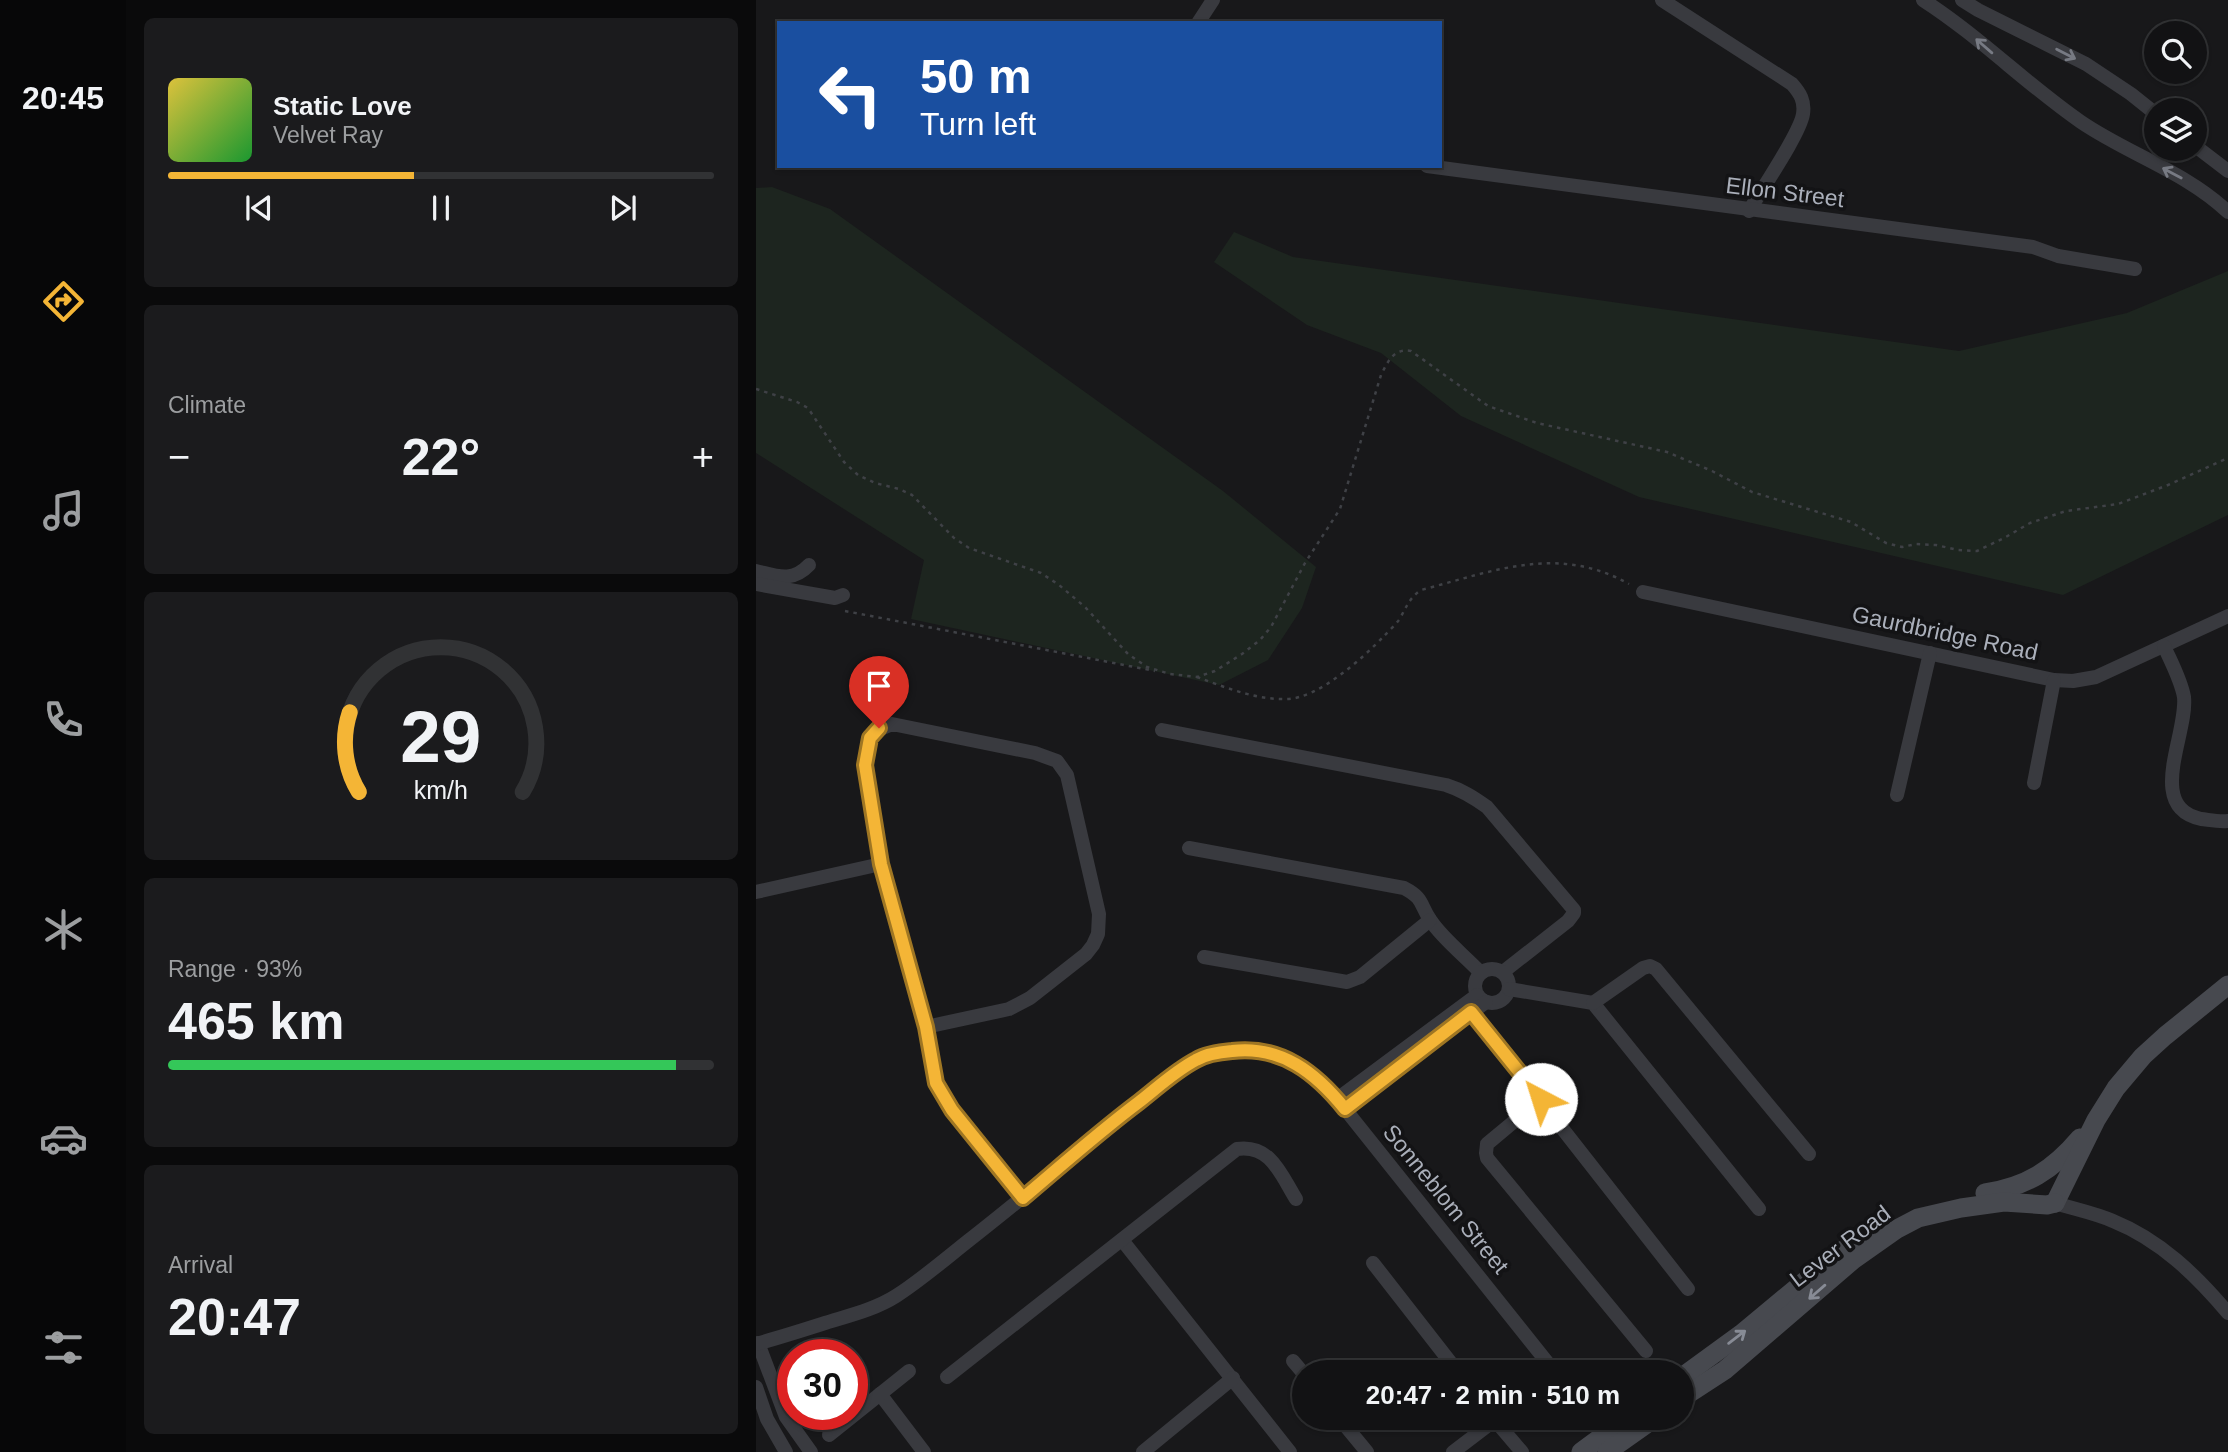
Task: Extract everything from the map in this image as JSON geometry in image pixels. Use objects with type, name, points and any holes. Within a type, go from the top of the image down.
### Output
[{"type":"main road","points":[[2055,1203],[2096,1119],[2116,1088],[2143,1056],[2228,985]]},
{"type":"main road","points":[[1966,1196],[2009,1189],[2032,1179],[2067,1153],[2096,1119]]},
{"type":"main road","name":"Lever Road","points":[[1694,1368],[1741,1334],[1840,1252],[1893,1218],[1928,1204],[1966,1196],[2048,1198],[2055,1203]]},
{"type":"main road","name":"Lever Road","points":[[1694,1390],[1726,1370],[1853,1260],[1897,1229],[1918,1218],[2004,1202],[2047,1205],[2055,1203]]},
{"type":"main road","points":[[1609,1445],[1619,1430]]},
{"type":"main road","points":[[1581,1452],[1609,1445],[1635,1430]]},
{"type":"street","points":[[1199,21],[1213,0]]},
{"type":"street","points":[[1662,0],[1792,84],[1803,98],[1803,115],[1798,126],[1749,211]]},
{"type":"street","points":[[1923,0],[1966,30],[2037,91],[2114,143],[2205,192],[2228,212]]},
{"type":"street","points":[[1962,0],[2086,64],[2144,104]]},
{"type":"street","points":[[2207,155],[2228,171]]},
{"type":"street","name":"Ellon Street","points":[[1441,168],[2033,247],[2058,256],[2134,269]]},
{"type":"street","points":[[756,571],[791,577],[800,575],[809,565]]},
{"type":"street","points":[[756,584],[835,598],[843,595]]},
{"type":"street","name":"Gaurdbridge Road","points":[[1643,592],[2054,680],[2073,681],[2096,677],[2228,616]]},
{"type":"street","points":[[2164,646],[2183,697],[2179,740],[2172,772],[2172,794],[2184,812],[2194,817],[2228,821]]},
{"type":"street","points":[[1897,795],[1930,653]]},
{"type":"street","points":[[2034,783],[2054,680]]},
{"type":"street","points":[[926,1027],[1009,1009],[1030,998],[1086,954],[1093,945],[1100,926],[1100,914],[1067,775],[1057,761],[1035,753],[892,724],[879,728],[870,738],[865,765],[881,864],[926,1027],[936,1083],[952,1110],[1023,1198]]},
{"type":"street","points":[[1161,730],[1446,785],[1472,795],[1486,807],[1574,910],[1568,921],[1503,972]]},
{"type":"street","points":[[1189,848],[1396,885],[1414,893],[1422,902],[1430,920],[1481,973]]},
{"type":"street","points":[[756,892],[881,864]]},
{"type":"street","points":[[1204,957],[1347,982],[1360,977],[1430,920]]},
{"type":"street","points":[[1341,1104],[1482,999],[1498,1002],[1504,999],[1510,983],[1503,972],[1492,968],[1481,973],[1475,983],[1482,999]]},
{"type":"street","points":[[1593,1003],[1643,968],[1656,969],[1809,1154]]},
{"type":"street","points":[[1509,989],[1593,1003],[1759,1209]]},
{"type":"street","points":[[1391,1066],[1471,1012],[1482,999]]},
{"type":"street","points":[[1471,1012],[1688,1289]]},
{"type":"street","name":"Sonneblom Street","points":[[757,1343],[866,1311],[893,1297],[919,1280],[1023,1198],[1124,1113],[1182,1069],[1196,1060],[1218,1052],[1257,1051],[1291,1059],[1308,1070],[1341,1104],[1545,1360]]},
{"type":"street","points":[[1541,1099],[1487,1144],[1487,1158],[1646,1351]]},
{"type":"street","points":[[947,1377],[1237,1149],[1249,1147],[1264,1153],[1273,1162],[1296,1199]]},
{"type":"street","name":"Lever Road","points":[[2055,1203],[2113,1221],[2151,1241],[2185,1267],[2228,1312]]},
{"type":"street","points":[[1122,1240],[1290,1452]]},
{"type":"street","points":[[1373,1263],[1449,1360]]},
{"type":"street","points":[[757,1343],[781,1407],[795,1432],[811,1452]]},
{"type":"street","points":[[829,1435],[909,1371]]},
{"type":"street","points":[[1143,1452],[1233,1378]]},
{"type":"street","points":[[756,1387],[767,1419],[783,1447],[795,1432]]},
{"type":"street","points":[[880,1394],[924,1452]]},
{"type":"street","points":[[1349,1430],[1367,1452]]},
{"type":"street","points":[[1453,1452],[1480,1430]]},
{"type":"street","points":[[1504,1430],[1522,1451]]},
{"type":"street","points":[[1599,1430],[1609,1445]]},
{"type":"path","points":[[1197,677],[1215,671],[1242,654],[1271,627],[1305,564],[1340,509],[1381,375],[1388,360],[1404,350],[1411,351],[1488,406],[1537,423],[1667,452],[1752,492],[1851,522],[1885,543],[1902,547],[1916,544],[1936,545],[1977,551],[2030,523],[2066,511],[2118,504],[2168,485],[2228,457]]},
{"type":"path","points":[[756,389],[808,408],[844,462],[858,475],[912,495],[954,538],[969,548],[1050,579],[1085,607],[1128,654],[1147,667],[1170,674]]},
{"type":"path","points":[[836,609],[1197,677],[1266,698],[1289,700],[1308,694],[1348,669],[1383,637],[1413,596],[1421,590],[1519,564],[1559,563],[1585,566],[1612,574],[1643,592]]},
{"type":"shaded area","points":[[772,187],[830,209],[1223,491],[1316,567],[1302,608],[1268,660],[1219,685],[911,619],[924,560],[756,453],[756,188]]},
{"type":"shaded area","points":[[1234,232],[1293,257],[1959,351],[2127,313],[2228,271],[2228,515],[2063,595],[1639,497],[1461,416],[1381,353],[1307,325],[1214,262]]},
{"type":"route","points":[[879,728],[873,732],[867,745],[865,765],[881,864],[926,1027],[936,1083],[952,1110],[1023,1198],[1124,1113],[1182,1069],[1196,1060],[1218,1052],[1257,1051],[1291,1059],[1308,1070],[1345,1109],[1471,1012],[1541,1099]]}]
